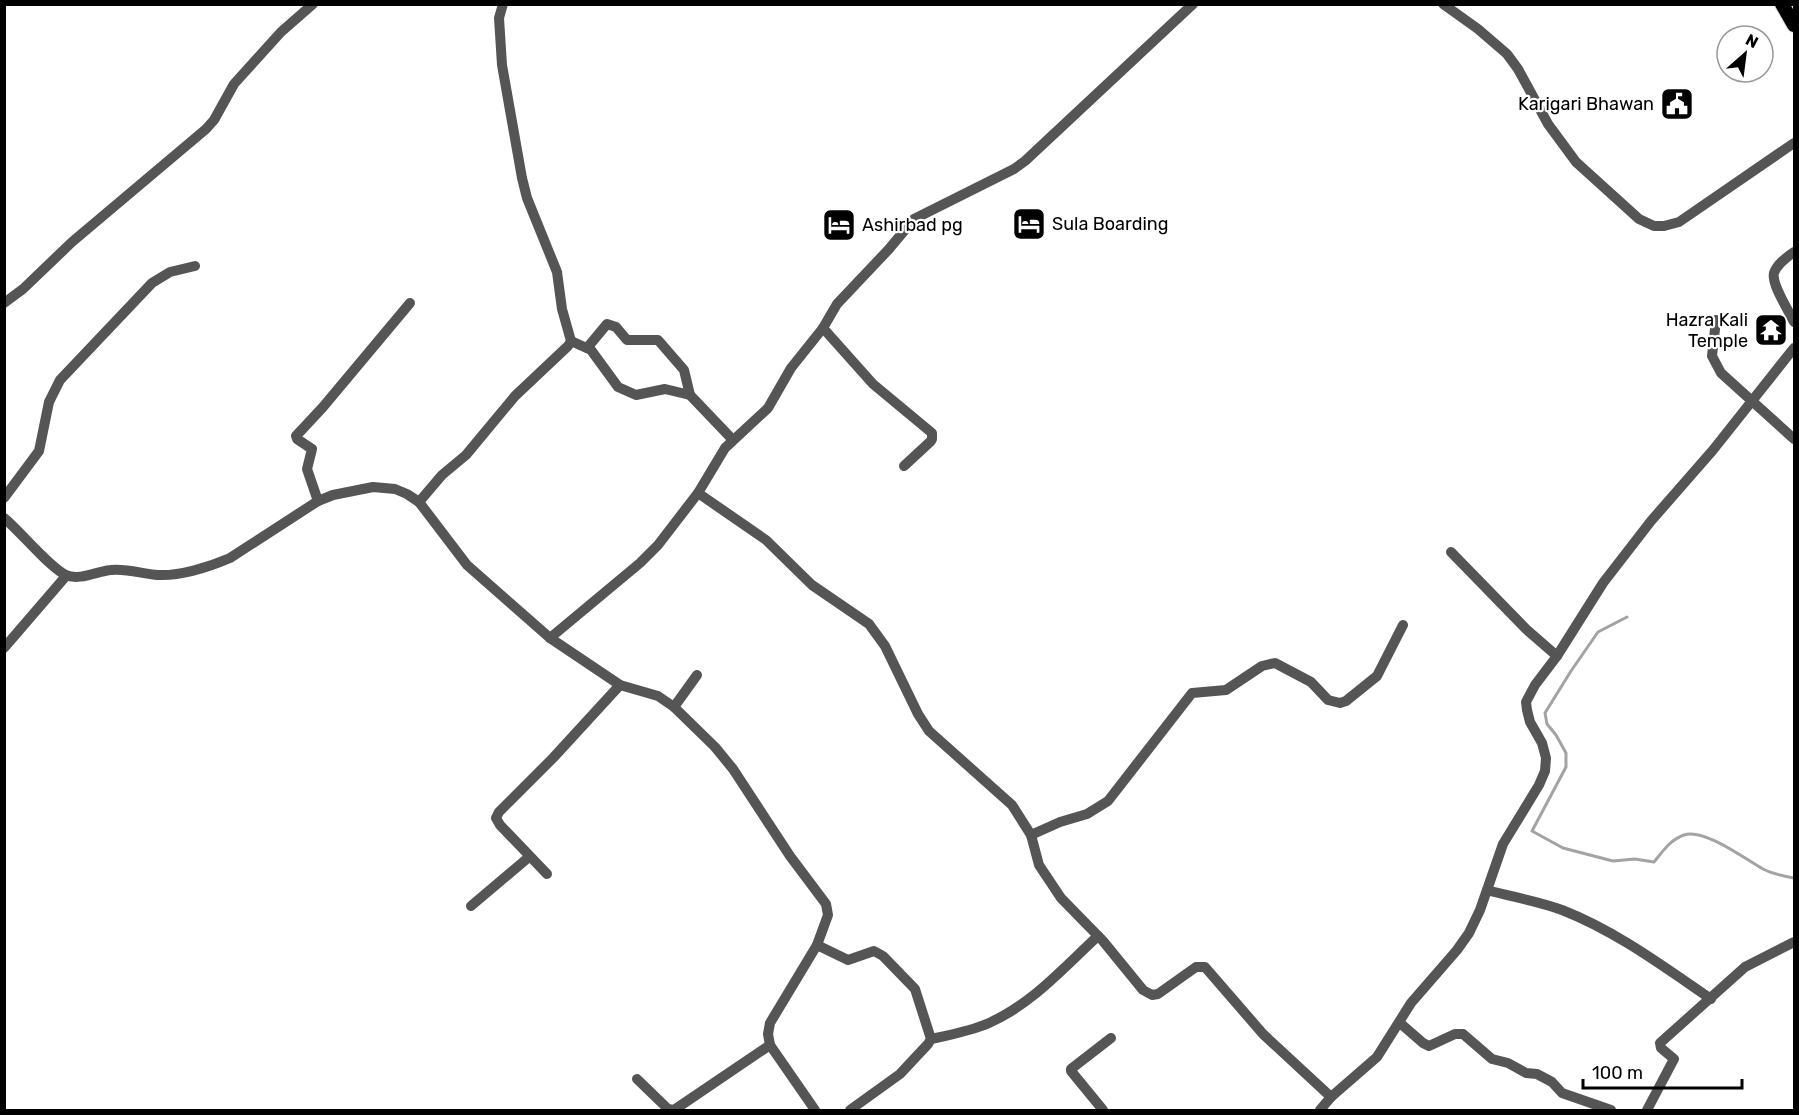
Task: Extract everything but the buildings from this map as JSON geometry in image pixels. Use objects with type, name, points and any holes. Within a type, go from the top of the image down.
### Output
[{"type":"main road","points":[[1782,4],[1794,25]]},
{"type":"street","points":[[4,303],[23,289],[72,242],[206,129],[214,120],[234,84],[281,32],[314,4]]},
{"type":"street","points":[[419,502],[442,475],[466,455],[515,396],[568,346],[571,340],[561,303],[557,272],[527,198],[522,178],[502,65],[499,18],[503,4]]},
{"type":"street","points":[[550,638],[640,563],[657,545],[698,493],[732,440],[768,408],[791,368],[823,328],[831,312],[844,295],[889,249],[914,219],[1025,161],[1193,4]]},
{"type":"street","points":[[1443,4],[1478,29],[1507,54],[1518,69],[1548,124],[1576,162],[1632,213],[1654,226],[1679,222],[1794,143]]},
{"type":"street","points":[[1794,252],[1774,274],[1776,285],[1794,322]]},
{"type":"street","points":[[4,498],[39,452],[49,402],[60,380],[152,283],[170,272],[195,266]]},
{"type":"street","points":[[318,501],[307,469],[312,449],[296,436],[410,303]]},
{"type":"street","points":[[1716,320],[1712,356],[1721,373],[1794,439]]},
{"type":"street","points":[[587,348],[607,324],[616,327],[627,340],[658,340],[684,370],[690,395],[732,440]]},
{"type":"street","points":[[823,328],[881,392],[932,434],[930,441],[904,466]]},
{"type":"street","points":[[571,340],[587,348],[618,387],[636,395],[665,389],[690,395]]},
{"type":"street","points":[[1320,1110],[1331,1097],[1370,1065],[1418,994],[1469,933],[1503,844],[1545,771],[1544,751],[1530,722],[1526,702],[1535,685],[1557,656],[1603,583],[1651,521],[1794,348]]},
{"type":"street","points":[[4,518],[66,576],[75,577],[111,570],[168,575],[217,564],[245,550],[318,501],[333,495],[373,487],[385,487],[407,494],[419,502],[466,565],[550,638],[620,685],[658,696],[674,707],[733,769],[790,856],[826,904],[828,915],[817,945],[770,1023],[768,1034],[770,1045],[815,1110]]},
{"type":"street","points":[[698,493],[766,540],[813,585],[869,624],[885,646],[918,714],[929,731],[1012,805],[1031,835],[1045,875],[1066,904],[1098,936],[1143,990],[1158,994],[1196,966],[1205,967],[1263,1034],[1331,1097]]},
{"type":"street","points":[[1451,552],[1557,656]]},
{"type":"street","points":[[4,648],[66,576]]},
{"type":"street","points":[[1031,835],[1054,824],[1087,814],[1108,801],[1192,693],[1227,690],[1262,666],[1275,663],[1311,682],[1328,700],[1340,703],[1346,701],[1377,676],[1403,625]]},
{"type":"street","points":[[674,707],[697,675]]},
{"type":"street","points":[[547,874],[529,857],[496,818],[499,812],[553,758],[620,685]]},
{"type":"street","points":[[471,906],[529,857]]},
{"type":"street","points":[[1487,890],[1554,907],[1594,924],[1711,999]]},
{"type":"street","points":[[850,1110],[900,1074],[931,1039],[975,1029],[1023,1004],[1098,936]]},
{"type":"street","points":[[1647,1110],[1674,1059],[1661,1048],[1660,1043],[1745,967],[1794,942]]},
{"type":"street","points":[[817,945],[848,960],[874,951],[883,956],[915,988],[931,1039]]},
{"type":"street","points":[[1400,1023],[1428,1046],[1455,1034],[1463,1034],[1492,1059],[1508,1063],[1527,1073],[1537,1074],[1552,1082],[1562,1093],[1611,1110]]},
{"type":"street","points":[[1103,1110],[1071,1069],[1111,1038]]},
{"type":"street","points":[[637,1079],[668,1108],[674,1110],[770,1045]]},
{"type":"waterway","points":[[1627,617],[1598,632],[1545,713],[1547,724],[1566,753],[1566,767],[1532,831],[1563,848],[1613,861],[1635,859],[1654,862],[1675,840],[1692,834],[1713,840],[1767,871],[1794,878]]},
{"type":"place","name":"Karigari Bhawan","points":[[1677,104]]},
{"type":"place","name":"Sula Boarding","points":[[1029,224]]},
{"type":"place","name":"Ashirbad pg","points":[[839,225]]},
{"type":"place","name":"Hazra Kali Temple","points":[[1771,330]]}]
